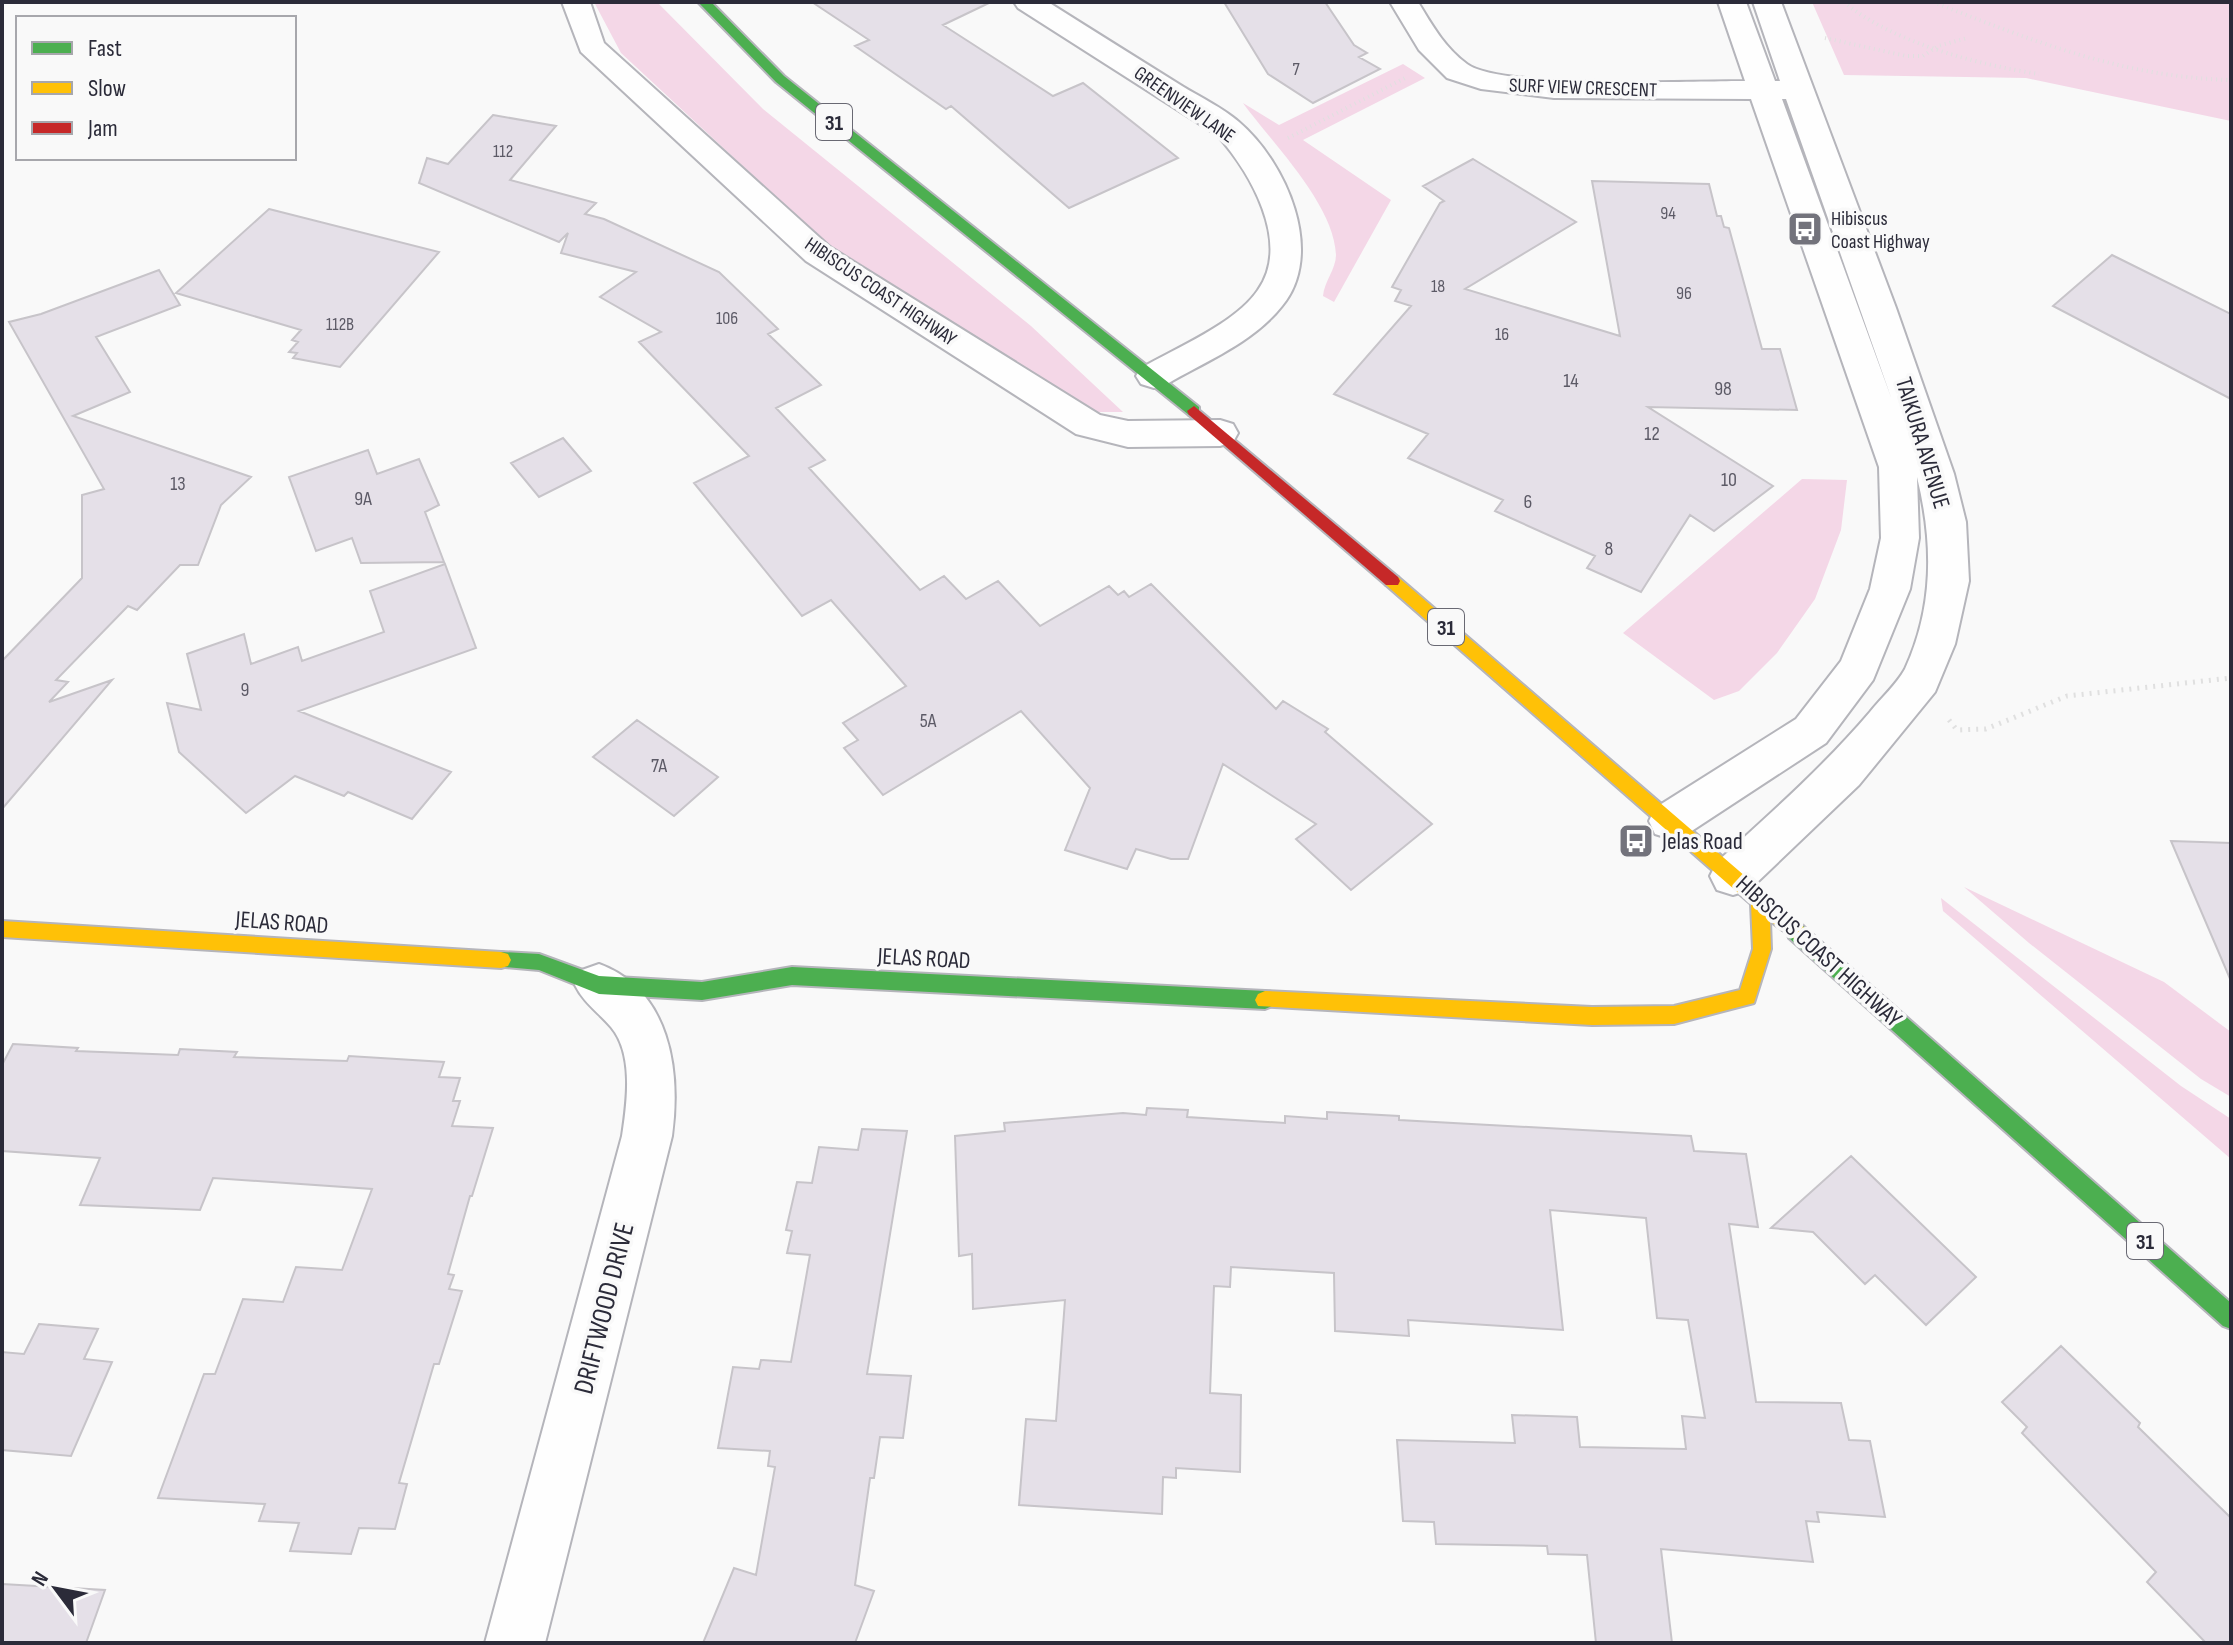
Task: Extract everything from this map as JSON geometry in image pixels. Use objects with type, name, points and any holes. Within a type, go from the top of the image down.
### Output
[{"type":"main road","name":"HIBISCUS COAST HIGHWAY","points":[[704,2],[780,79],[971,234],[1154,376],[1671,821],[2231,1318]]},
{"type":"main road","name":"JELAS ROAD","points":[[2,929],[539,962],[599,985],[702,991],[792,976],[1592,1016],[1674,1015],[1747,997],[1762,949],[1747,887]]},
{"type":"street","name":"HIBISCUS COAST HIGHWAY","points":[[576,2],[591,46],[818,254],[1089,425],[1128,434],[1220,433]]},
{"type":"street","name":"GREENVIEW LANE","points":[[1028,2],[1219,122],[1249,150],[1273,195],[1286,235],[1281,279],[1271,298],[1251,316],[1154,376]]},
{"type":"street","name":"SURF VIEW CRESCENT","points":[[1404,2],[1429,44],[1458,72],[1492,83],[1554,89],[1798,90]]},
{"type":"street","name":"TAIKURA AVENUE","points":[[1671,821],[1811,731],[1858,669],[1890,589],[1900,538],[1898,467],[1761,91],[1732,2]]},
{"type":"street","name":"TAIKURA AVENUE","points":[[1747,887],[1920,681],[1935,644],[1949,581],[1947,522],[1935,474],[1885,323],[1767,2]]},
{"type":"street","name":"DRIFTWOOD DRIVE","points":[[515,1643],[643,1151],[653,1093],[648,1056],[633,1017],[599,985]]},
{"type":"path","points":[[1844,2],[1850,9],[1891,31],[2016,73],[2039,74]]},
{"type":"path","points":[[1933,2],[2058,52],[2107,66],[2158,77],[2231,80]]},
{"type":"path","points":[[1780,37],[1830,38],[1906,56],[1923,56],[1938,46],[1967,38]]},
{"type":"path","points":[[1252,157],[1443,58]]},
{"type":"path","points":[[1920,681],[1957,730],[1986,729],[2067,696],[2231,678]]},
{"type":"shaded area","points":[[594,2],[657,2],[763,109],[1031,326],[1123,412],[1096,412],[832,249],[621,53]]},
{"type":"shaded area","points":[[1812,2],[2231,2],[2231,121],[2026,78],[1844,75]]},
{"type":"shaded area","points":[[1403,64],[1425,78],[1303,140],[1391,200],[1334,302],[1323,296],[1336,255],[1333,235],[1325,215],[1300,175],[1243,103],[1279,125]]},
{"type":"shaded area","points":[[1802,479],[1847,480],[1841,530],[1815,599],[1777,653],[1739,691],[1714,700],[1623,633]]},
{"type":"shaded area","points":[[1964,887],[2164,982],[2231,1032],[2231,1097],[2201,1079],[2029,943]]},
{"type":"shaded area","points":[[1941,898],[2181,1086],[2231,1119],[2231,1159],[1943,911]]},
{"type":"building","points":[[812,2],[991,2],[943,25],[1053,96],[1083,83],[1178,158],[1069,208],[951,106],[946,109],[855,46],[869,40]]},
{"type":"building","points":[[1224,2],[1325,2],[1354,45],[1367,53],[1359,57],[1380,69],[1313,103],[1268,74]]},
{"type":"building","points":[[493,115],[556,126],[510,180],[596,203],[585,214],[604,219],[719,272],[778,329],[768,334],[821,385],[776,408],[825,460],[809,468],[920,590],[944,576],[966,599],[998,581],[1040,626],[1109,586],[1118,595],[1124,591],[1129,597],[1151,584],[1276,709],[1283,701],[1328,729],[1325,732],[1432,824],[1351,890],[1296,839],[1316,824],[1223,764],[1188,859],[1171,859],[1136,849],[1127,869],[1065,850],[1090,788],[1021,711],[883,795],[844,748],[858,740],[843,723],[906,686],[831,600],[802,616],[694,483],[749,456],[639,342],[661,332],[600,297],[636,272],[561,253],[568,233],[559,242],[419,183],[427,158],[448,164]]},
{"type":"building","points":[[1473,159],[1576,222],[1465,289],[1620,336],[1592,181],[1709,184],[1717,216],[1721,216],[1724,227],[1729,228],[1762,349],[1780,349],[1797,410],[1648,407],[1773,486],[1714,531],[1690,515],[1641,592],[1587,568],[1595,556],[1495,511],[1503,500],[1408,458],[1428,434],[1334,394],[1411,306],[1395,301],[1401,290],[1392,287],[1444,201],[1423,186]]},
{"type":"building","points":[[269,209],[439,252],[340,367],[293,358],[297,353],[289,352],[298,342],[292,340],[301,330],[176,293]]},
{"type":"building","points":[[2112,255],[2231,314],[2231,399],[2053,306]]},
{"type":"building","points":[[159,270],[180,305],[96,337],[130,392],[73,416],[251,477],[221,505],[198,565],[180,565],[137,610],[128,606],[56,680],[68,682],[49,702],[112,680],[2,809],[2,661],[82,578],[82,495],[104,489],[9,322],[41,314]]},
{"type":"building","points":[[563,438],[591,471],[539,497],[511,463]]},
{"type":"building","points":[[368,450],[377,474],[419,459],[439,505],[425,512],[444,562],[361,563],[352,538],[316,551],[289,477]]},
{"type":"building","points":[[445,564],[476,648],[299,711],[451,772],[412,819],[348,792],[344,796],[295,776],[246,813],[179,752],[167,703],[201,710],[187,654],[244,634],[251,664],[298,647],[302,661],[384,632],[370,591]]},
{"type":"building","points":[[637,720],[718,777],[674,816],[593,757]]},
{"type":"building","points":[[2171,841],[2231,843],[2231,981]]},
{"type":"building","points":[[13,1044],[78,1048],[76,1051],[178,1055],[180,1049],[237,1052],[234,1057],[347,1061],[349,1056],[444,1062],[439,1077],[460,1078],[453,1101],[460,1101],[452,1126],[493,1128],[448,1274],[454,1275],[449,1289],[462,1291],[439,1364],[434,1364],[399,1483],[407,1484],[395,1529],[359,1528],[351,1554],[290,1551],[299,1523],[259,1521],[265,1504],[158,1498],[204,1374],[215,1374],[243,1299],[283,1302],[296,1267],[342,1270],[372,1189],[213,1178],[200,1210],[80,1205],[100,1158],[2,1151],[2,1065]]},
{"type":"building","points":[[1147,1108],[1188,1110],[1187,1117],[1285,1123],[1285,1116],[1327,1119],[1327,1112],[1399,1116],[1399,1120],[1691,1136],[1694,1151],[1746,1154],[1758,1227],[1729,1224],[1756,1402],[1841,1403],[1849,1440],[1870,1441],[1885,1517],[1817,1512],[1819,1522],[1806,1521],[1813,1562],[1661,1549],[1672,1643],[1596,1643],[1587,1555],[1548,1554],[1547,1546],[1436,1544],[1434,1522],[1403,1521],[1397,1440],[1515,1443],[1512,1415],[1577,1417],[1580,1447],[1686,1449],[1682,1416],[1705,1418],[1688,1320],[1657,1318],[1646,1218],[1550,1210],[1563,1330],[1408,1320],[1409,1336],[1335,1331],[1334,1273],[1231,1267],[1230,1287],[1214,1286],[1210,1393],[1241,1395],[1240,1472],[1176,1468],[1176,1478],[1163,1477],[1162,1514],[1019,1505],[1026,1419],[1056,1421],[1065,1300],[973,1309],[972,1254],[959,1256],[955,1136],[1005,1131],[1004,1123],[1123,1113],[1146,1115]]},
{"type":"building","points":[[862,1129],[907,1131],[867,1374],[911,1376],[903,1438],[880,1437],[874,1478],[870,1478],[855,1585],[874,1591],[855,1643],[703,1643],[734,1568],[756,1575],[775,1467],[768,1466],[770,1451],[718,1448],[733,1367],[759,1369],[761,1360],[791,1362],[810,1255],[787,1253],[792,1231],[786,1230],[797,1182],[812,1183],[819,1147],[858,1150]]},
{"type":"building","points":[[1851,1156],[1976,1277],[1926,1325],[1875,1275],[1865,1284],[1813,1232],[1771,1228]]},
{"type":"building","points":[[39,1324],[98,1329],[84,1359],[112,1362],[71,1456],[2,1450],[2,1352],[24,1354]]},
{"type":"building","points":[[2061,1346],[2231,1518],[2231,1643],[2206,1643],[2147,1582],[2156,1572],[2022,1433],[2027,1427],[2002,1402]]},
{"type":"building","points":[[2,1584],[105,1590],[86,1643],[2,1643]]},
{"type":"traffic: fast","points":[[704,2],[780,79],[1194,411]]},
{"type":"traffic: fast","points":[[1796,932],[2231,1318]]},
{"type":"traffic: fast","points":[[501,960],[539,962],[599,985],[702,991],[792,976],[1265,1000]]},
{"type":"traffic: slow","points":[[1392,581],[1796,932]]},
{"type":"traffic: slow","points":[[1265,1000],[1592,1016],[1674,1015],[1747,997],[1762,949],[1760,899]]},
{"type":"traffic: slow","points":[[2,929],[501,960]]},
{"type":"traffic: jam","points":[[1194,411],[1392,581]]},
{"type":"place","name":"Hibiscus Coast Highway","points":[[1805,229]]},
{"type":"place","name":"Jelas Road","points":[[1636,841]]}]
